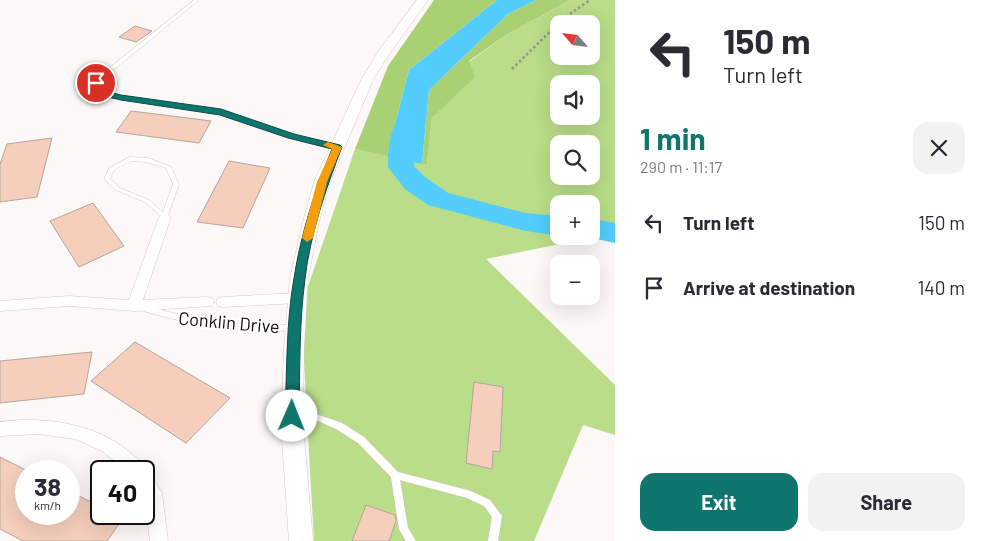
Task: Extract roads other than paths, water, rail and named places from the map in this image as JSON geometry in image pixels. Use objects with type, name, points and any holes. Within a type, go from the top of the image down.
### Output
[{"type":"street","points":[[300,541],[292,416],[295,329],[299,278],[311,222],[322,182],[367,80],[382,55],[422,0]]},
{"type":"street","points":[[134,306],[165,217]]},
{"type":"street","name":"Conklin Drive","points":[[223,302],[298,298]]},
{"type":"street","name":"Conklin Drive","points":[[0,306],[69,301],[134,306],[207,302]]},
{"type":"street","points":[[0,429],[59,428],[86,434],[120,453],[127,460]]},
{"type":"street","points":[[155,504],[160,530],[159,541]]},
{"type":"lane","points":[[197,0],[105,74],[96,83],[102,93],[121,98],[221,112],[291,136],[337,147]]},
{"type":"lane","points":[[130,159],[148,160],[168,166],[176,184],[165,217],[147,201],[118,188],[107,179],[112,169],[130,159]]},
{"type":"lane","name":"Conklin Drive","points":[[134,306],[171,318],[214,325],[295,329]]},
{"type":"lane","points":[[292,416],[316,418],[339,426],[361,440],[395,476],[468,494],[487,503],[497,516],[496,533],[493,541]]},
{"type":"lane","points":[[395,476],[404,529],[411,541]]},
{"type":"water","points":[[497,0],[536,0],[508,14],[429,90],[422,164],[387,156],[409,70]]},
{"type":"waterway","points":[[412,119],[405,130],[401,167],[415,183],[438,199],[526,222],[550,225]]},
{"type":"waterway","points":[[600,230],[615,233]]}]
